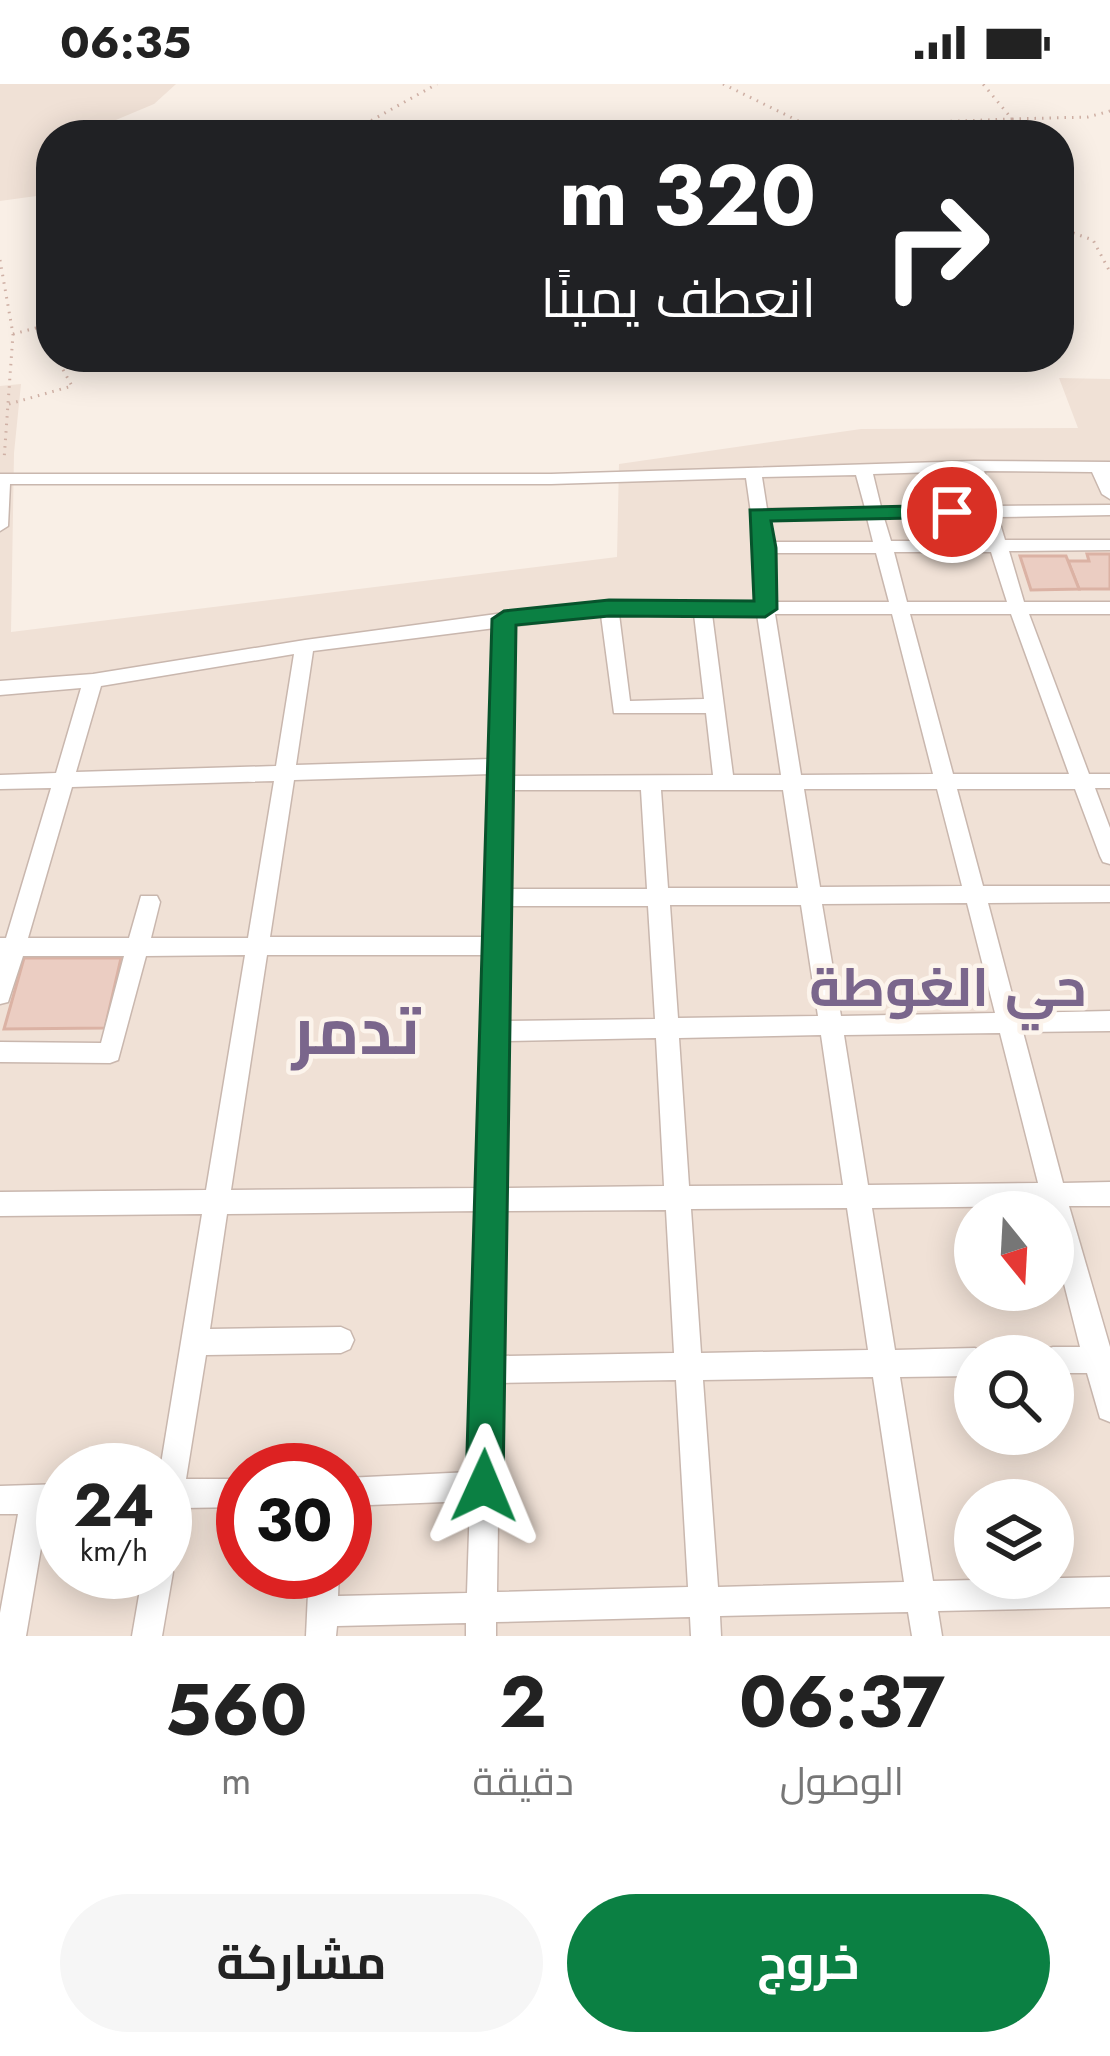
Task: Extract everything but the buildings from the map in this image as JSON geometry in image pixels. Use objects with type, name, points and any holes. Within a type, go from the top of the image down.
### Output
[{"type":"street","points":[[0,526],[1,479],[551,479],[974,466],[1104,467],[1110,494]]},
{"type":"street","points":[[974,466],[1017,607],[1110,856]]},
{"type":"street","points":[[863,469],[1053,1191]]},
{"type":"street","points":[[752,472],[765,548],[765,609],[927,1636]]},
{"type":"street","points":[[758,514],[1110,510]]},
{"type":"street","points":[[765,548],[1110,545]]},
{"type":"street","points":[[702,606],[724,782]]},
{"type":"street","points":[[0,688],[92,681],[305,646],[609,608],[1110,608]]},
{"type":"street","points":[[609,608],[621,708],[715,706]]},
{"type":"street","points":[[482,1621],[504,619]]},
{"type":"street","points":[[176,1443],[305,646]]},
{"type":"street","points":[[0,995],[7,947],[92,681]]},
{"type":"street","points":[[0,782],[285,774],[501,775],[651,784],[1110,781]]},
{"type":"street","points":[[651,784],[706,1636]]},
{"type":"street","points":[[498,898],[1110,894]]},
{"type":"street","points":[[0,1052],[110,1053],[148,902]]},
{"type":"street","points":[[7,947],[497,946]]},
{"type":"street","points":[[495,1030],[1110,1021]]},
{"type":"street","points":[[1074,1194],[1110,1194]]},
{"type":"street","points":[[0,1204],[954,1195]]},
{"type":"street","points":[[1074,1260],[1104,1360],[1110,1408]]},
{"type":"street","points":[[194,1342],[341,1340]]},
{"type":"street","points":[[487,1370],[954,1362]]},
{"type":"street","points":[[372,1491],[484,1486]]},
{"type":"street","points":[[0,1500],[36,1499]]},
{"type":"street","points":[[11,1636],[36,1546]]},
{"type":"street","points":[[322,1624],[482,1621],[704,1600],[1110,1592]]},
{"type":"street","points":[[147,1636],[153,1599]]},
{"type":"path","points":[[372,120],[437,84]]},
{"type":"path","points":[[723,84],[796,120]]},
{"type":"path","points":[[983,84],[1012,119]]},
{"type":"path","points":[[985,120],[1088,117],[1110,111]]},
{"type":"path","points":[[1074,233],[1093,240],[1110,272]]},
{"type":"path","points":[[0,260],[14,334],[1,479]]},
{"type":"path","points":[[14,334],[36,329]]},
{"type":"path","points":[[9,404],[72,386],[64,372]]},
{"type":"shaded area","points":[[0,84],[176,84],[154,104],[116,120],[36,120],[36,196],[0,201]]},
{"type":"shaded area","points":[[1059,378],[1110,379],[1110,1636],[0,1636],[0,386],[21,384],[14,453],[11,632],[617,557],[619,464],[861,429],[1078,428]]},
{"type":"district","name":"حي الغوطة","points":[[948,987]]},
{"type":"district","name":"تدمر","points":[[356,1031]]},
{"type":"route","points":[[484,1486],[504,619],[609,608],[765,609],[765,548],[758,514],[952,512]]}]
